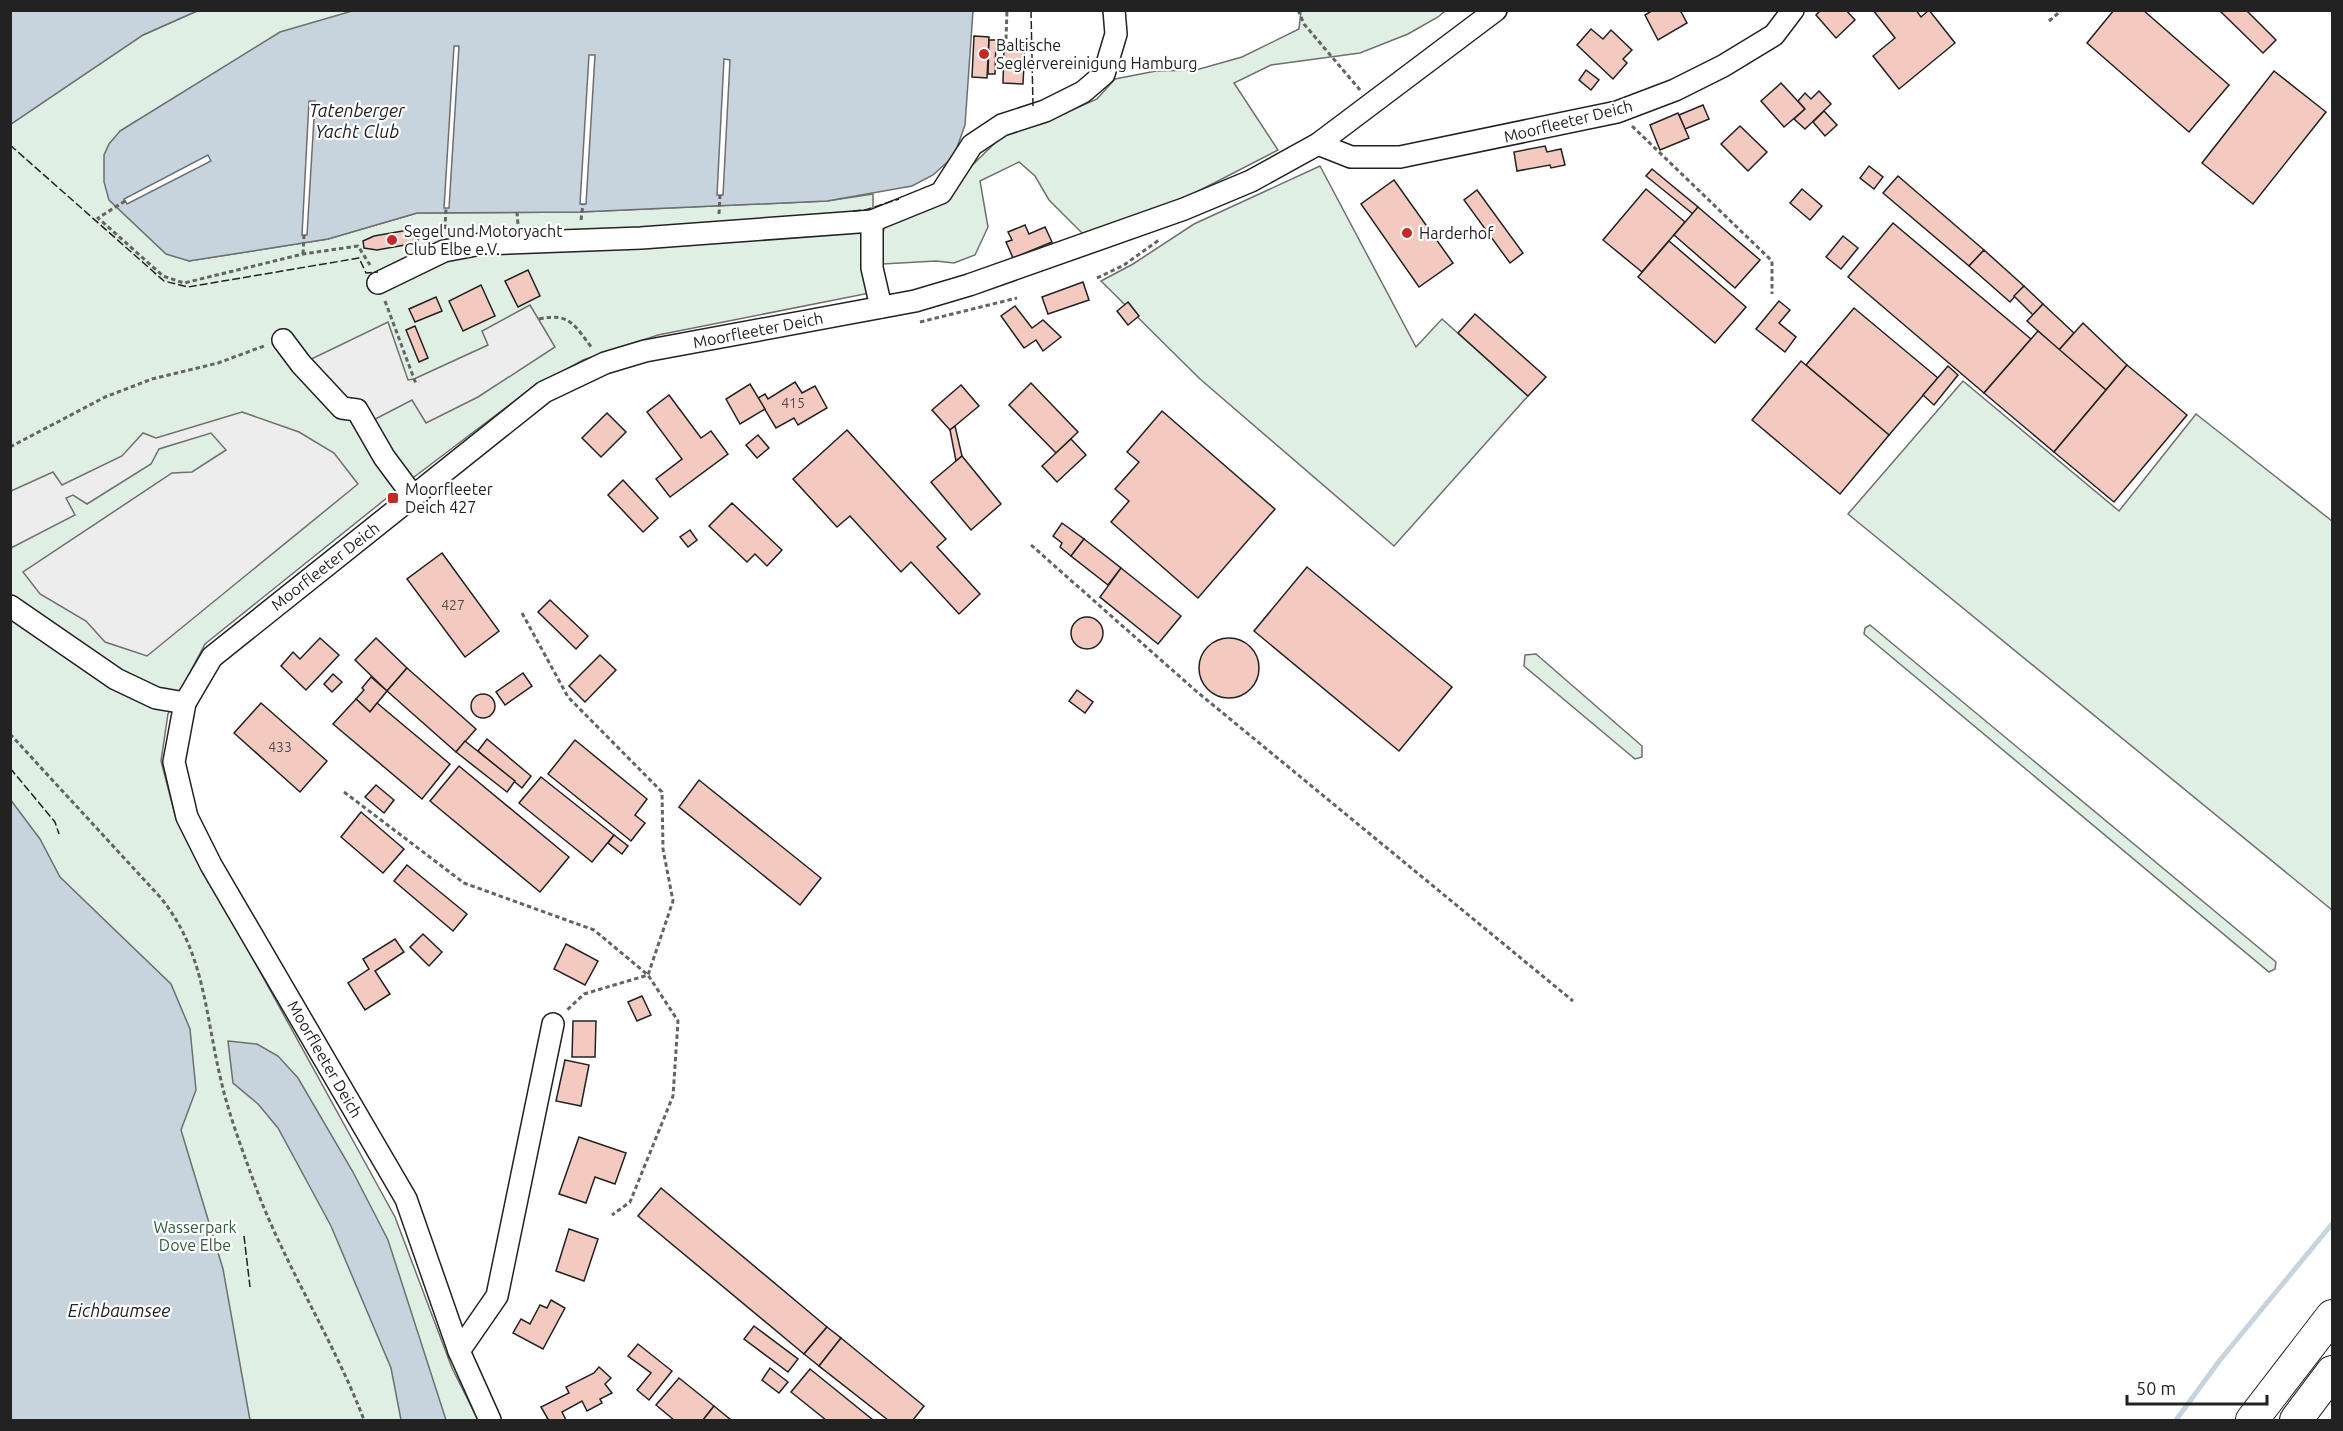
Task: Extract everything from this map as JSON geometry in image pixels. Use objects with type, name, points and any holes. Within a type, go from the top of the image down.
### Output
[{"type":"highway","points":[[2252,1420],[2332,1316]]},
{"type":"highway","points":[[2296,1420],[2332,1372]]},
{"type":"street","points":[[378,283],[444,251],[481,244],[641,238],[872,221],[940,193],[972,145],[1002,125],[1046,111],[1083,92],[1104,74],[1116,34],[1114,10]]},
{"type":"street","name":"Moorfleeter Deich","points":[[490,1420],[459,1351],[406,1199],[211,865],[187,817],[174,762],[184,703],[212,657],[544,392],[605,363],[645,351],[915,301],[969,285],[1184,209],[1251,181],[1318,144],[1496,10]]},
{"type":"street","name":"Moorfleeter Deich","points":[[1318,144],[1351,157],[1401,157],[1617,112],[1675,90],[1723,66],[1774,35],[1793,10]]},
{"type":"street","points":[[872,221],[872,268],[881,307]]},
{"type":"street","points":[[283,339],[301,364],[342,408],[357,410],[384,457],[413,496]]},
{"type":"street","points":[[10,606],[116,679],[156,698],[184,703]]},
{"type":"street","points":[[459,1351],[497,1296],[553,1024]]},
{"type":"path","points":[[1006,39],[1007,10]]},
{"type":"path","points":[[1298,10],[1304,24],[1369,104]]},
{"type":"path","points":[[2049,21],[2062,10]]},
{"type":"path","points":[[1617,112],[1772,261],[1772,294]]},
{"type":"path","points":[[719,210],[720,195]]},
{"type":"path","points":[[125,201],[98,218],[163,276],[184,283],[303,254],[358,246],[375,272],[416,384]]},
{"type":"path","points":[[581,220],[583,204]]},
{"type":"path","points":[[446,208],[446,225]]},
{"type":"path","points":[[303,254],[304,235]]},
{"type":"path","points":[[1097,278],[1124,265],[1160,240]]},
{"type":"path","points":[[920,322],[1017,298]]},
{"type":"path","points":[[539,319],[554,316],[571,321],[605,363]]},
{"type":"path","points":[[10,447],[105,397],[152,379],[219,363],[283,339]]},
{"type":"path","points":[[1031,545],[1196,691],[1574,1001]]},
{"type":"path","points":[[522,613],[568,697],[662,792],[663,849],[673,901],[648,975]]},
{"type":"path","points":[[10,734],[160,897],[171,910],[185,934],[201,979],[220,1077],[256,1188],[294,1273],[344,1372],[364,1420]]},
{"type":"path","points":[[344,792],[464,883],[594,930],[648,975],[678,1021],[673,1096],[630,1202],[612,1215]]},
{"type":"path","points":[[553,1024],[584,994],[648,975]]},
{"type":"green space","name":"Wasserpark Dove Elbe","points":[[197,11],[357,11],[280,33],[120,131],[189,261],[328,239],[417,213],[580,212],[827,201],[873,194],[873,211],[885,290],[658,335],[583,360],[529,390],[393,493],[205,644],[168,714],[161,761],[176,819],[395,1217],[452,1368],[478,1420],[11,1420],[11,124],[143,35]]},
{"type":"green space","points":[[1301,11],[1445,11],[1408,34],[1360,53],[1271,65],[1234,83],[1278,150],[1183,199],[1085,236],[1049,200],[1035,176],[1019,162],[980,181],[988,227],[975,255],[954,263],[936,261],[883,264],[881,245],[884,228],[935,202],[1002,136],[1061,115],[1097,99],[1115,79],[1156,71],[1196,70],[1242,57],[1299,29]]},
{"type":"green space","points":[[1320,166],[1416,347],[1442,319],[1528,396],[1394,546],[1200,379],[1101,281],[1133,264],[1194,224]]},
{"type":"green space","points":[[1963,381],[2119,511],[2196,414],[2332,521],[2332,910],[1848,514]]},
{"type":"green space","points":[[1870,625],[2276,962],[2275,969],[2269,972],[1864,634],[1865,628]]},
{"type":"green space","points":[[1536,654],[1642,746],[1642,757],[1635,759],[1524,666],[1525,655]]},
{"type":"shaded area","points":[[530,305],[555,347],[478,397],[426,423],[412,400],[356,429],[342,408],[301,364],[388,322],[408,380],[414,379],[488,345],[482,331]]},
{"type":"shaded area","points":[[242,412],[299,432],[334,453],[358,484],[147,656],[105,642],[86,621],[40,594],[23,572],[172,473],[192,472],[226,450],[211,433],[159,449],[151,464],[87,504],[73,495],[66,498],[75,515],[11,548],[11,491],[53,472],[62,485],[122,456],[143,433],[156,438]]},
{"type":"water","points":[[11,10],[197,11],[143,35],[11,124]]},
{"type":"water","name":"Tatenberger Yacht Club","points":[[352,11],[973,11],[965,125],[954,156],[933,175],[912,186],[827,201],[580,212],[417,213],[328,239],[189,261],[166,254],[109,200],[104,182],[104,155],[109,144],[120,131],[280,32]]},
{"type":"water","name":"Eichbaumsee","points":[[10,799],[40,839],[60,877],[171,984],[190,1029],[196,1090],[181,1130],[223,1269],[250,1420],[11,1420]]},
{"type":"water","points":[[228,1041],[257,1044],[278,1056],[298,1078],[353,1172],[388,1240],[446,1420],[401,1420],[391,1368],[331,1226],[278,1128],[258,1104],[233,1083]]},
{"type":"pier","points":[[454,46],[459,46],[449,208],[444,208]]},
{"type":"pier","points":[[589,55],[595,55],[586,204],[580,204]]},
{"type":"pier","points":[[724,59],[730,60],[723,195],[717,195]]},
{"type":"pier","points":[[309,101],[315,101],[307,235],[302,235]]},
{"type":"pier","points":[[208,155],[211,161],[127,204],[124,199]]},
{"type":"building","points":[[1653,10],[1680,10],[1687,23],[1658,40],[1645,15]]},
{"type":"building","points":[[1821,10],[1846,10],[1855,20],[1836,38],[1816,15]]},
{"type":"building","points":[[1873,10],[1916,10],[1921,17],[1929,10],[1955,43],[1899,89],[1873,56],[1895,38]]},
{"type":"building","points":[[2114,10],[2143,10],[2229,85],[2189,132],[2087,43]]},
{"type":"building","points":[[2219,10],[2246,10],[2276,40],[2263,53]]},
{"type":"building","points":[[1591,29],[1603,39],[1611,30],[1632,50],[1623,59],[1627,63],[1613,79],[1577,45]]},
{"type":"building","points":[[974,36],[989,37],[987,78],[972,77]]},
{"type":"building","points":[[989,40],[996,40],[995,74],[988,74]]},
{"type":"building","points":[[1004,45],[1025,46],[1023,84],[1003,83]]},
{"type":"building","points":[[1586,70],[1599,80],[1591,90],[1579,80]]},
{"type":"building","points":[[2274,71],[2326,112],[2253,204],[2202,163]]},
{"type":"building","points":[[1781,83],[1805,109],[1784,127],[1761,101]]},
{"type":"building","points":[[1819,91],[1831,104],[1805,129],[1794,119],[1805,109],[1798,101],[1805,93],[1811,99]]},
{"type":"building","points":[[1703,105],[1709,119],[1685,129],[1679,115]]},
{"type":"building","points":[[1824,111],[1837,125],[1825,136],[1813,122]]},
{"type":"building","points":[[1678,113],[1689,138],[1660,150],[1650,125]]},
{"type":"building","points":[[1740,126],[1767,152],[1748,171],[1721,144]]},
{"type":"building","points":[[1545,146],[1547,152],[1561,149],[1565,165],[1551,168],[1550,165],[1517,171],[1514,152]]},
{"type":"building","points":[[1869,166],[1883,177],[1874,189],[1860,178]]},
{"type":"building","points":[[1652,169],[1698,207],[1693,214],[1646,176]]},
{"type":"building","points":[[1898,176],[1984,250],[1969,266],[1883,193]]},
{"type":"building","name":"Harderhof","points":[[1394,180],[1453,263],[1419,287],[1361,204]]},
{"type":"building","points":[[1646,189],[1685,222],[1642,272],[1603,240]]},
{"type":"building","points":[[1802,189],[1822,206],[1810,220],[1790,203]]},
{"type":"building","points":[[1477,190],[1523,253],[1510,263],[1464,200]]},
{"type":"building","points":[[1698,207],[1760,260],[1735,288],[1674,235]]},
{"type":"building","points":[[1893,223],[2031,339],[1984,393],[1848,277]]},
{"type":"building","points":[[1025,225],[1029,234],[1045,227],[1052,242],[1013,258],[1006,242],[1012,240],[1008,232]]},
{"type":"building","name":"Segel und Motoryacht Club Elbe e.V.","points":[[414,229],[418,232],[419,238],[416,243],[377,250],[364,248],[363,241],[374,236]]},
{"type":"building","points":[[1843,236],[1858,248],[1841,269],[1826,257]]},
{"type":"building","points":[[1669,241],[1746,307],[1715,343],[1638,277]]},
{"type":"building","points":[[1984,250],[2024,286],[2010,302],[1969,266]]},
{"type":"building","points":[[528,270],[540,296],[518,307],[505,281]]},
{"type":"building","points":[[1083,282],[1089,300],[1048,314],[1042,297]]},
{"type":"building","points":[[481,285],[495,316],[463,331],[449,301]]},
{"type":"building","points":[[2024,286],[2043,304],[2033,315],[2014,296]]},
{"type":"building","points":[[436,297],[442,311],[415,322],[409,309]]},
{"type":"building","points":[[1779,301],[1790,310],[1779,323],[1796,337],[1785,352],[1756,329]]},
{"type":"building","points":[[1128,302],[1139,316],[1128,325],[1117,311]]},
{"type":"building","points":[[2043,304],[2074,333],[2059,350],[2027,321]]},
{"type":"building","points":[[1015,306],[1032,328],[1043,320],[1061,337],[1043,351],[1036,340],[1024,348],[1001,316]]},
{"type":"building","points":[[1854,308],[1938,378],[1889,435],[1806,365]]},
{"type":"building","points":[[1475,314],[1546,377],[1528,396],[1458,333]]},
{"type":"building","points":[[2083,323],[2127,365],[2106,390],[2059,350]]},
{"type":"building","points":[[415,326],[428,358],[419,362],[406,330]]},
{"type":"building","points":[[2038,331],[2106,390],[2054,452],[1984,393]]},
{"type":"building","points":[[1801,361],[1889,435],[1840,494],[1752,420]]},
{"type":"building","points":[[2127,365],[2187,415],[2114,502],[2054,452]]},
{"type":"building","points":[[1948,366],[1958,375],[1934,405],[1923,395]]},
{"type":"building","points":[[795,382],[802,393],[815,386],[827,408],[798,425],[794,418],[776,428],[758,398],[765,394],[768,399]]},
{"type":"building","points":[[1031,383],[1078,432],[1056,453],[1009,405]]},
{"type":"building","points":[[750,384],[765,409],[740,424],[726,399]]},
{"type":"building","points":[[961,385],[979,406],[950,430],[932,410]]},
{"type":"building","points":[[669,395],[701,438],[711,431],[728,454],[670,497],[656,479],[682,459],[647,412]]},
{"type":"building","points":[[1162,411],[1275,509],[1198,598],[1111,522],[1129,501],[1115,489],[1139,462],[1127,452]]},
{"type":"building","points":[[607,413],[626,432],[601,457],[582,438]]},
{"type":"building","points":[[955,426],[962,456],[956,461],[950,430]]},
{"type":"building","points":[[847,430],[946,539],[937,547],[980,594],[959,614],[911,562],[901,572],[850,516],[837,527],[793,479]]},
{"type":"building","points":[[758,435],[769,448],[757,458],[746,445]]},
{"type":"building","points":[[1071,439],[1086,455],[1057,482],[1042,466]]},
{"type":"building","points":[[962,456],[1001,504],[971,530],[931,482]]},
{"type":"building","points":[[623,480],[658,518],[643,532],[608,495]]},
{"type":"building","points":[[732,503],[782,550],[767,566],[755,554],[747,562],[709,526]]},
{"type":"building","points":[[1062,523],[1084,539],[1071,556],[1060,547],[1062,543],[1053,536]]},
{"type":"building","points":[[690,530],[697,540],[688,547],[680,537]]},
{"type":"building","points":[[1084,539],[1121,568],[1108,585],[1071,556]]},
{"type":"building","points":[[442,553],[499,631],[465,657],[407,579]]},
{"type":"building","points":[[1307,567],[1452,687],[1399,751],[1254,631]]},
{"type":"building","points":[[1121,568],[1181,616],[1158,644],[1100,597]]},
{"type":"building","points":[[550,600],[588,636],[576,649],[538,612]]},
{"type":"building","points":[[1087,617],[1098,622],[1103,633],[1098,644],[1087,649],[1076,644],[1071,633],[1076,622]]},
{"type":"building","points":[[320,638],[339,655],[306,690],[281,666],[293,652],[300,659]]},
{"type":"building","points":[[376,638],[407,668],[387,691],[355,660]]},
{"type":"building","points":[[1223,638],[1235,638],[1251,646],[1257,656],[1259,668],[1257,680],[1251,690],[1235,698],[1223,698],[1207,690],[1199,674],[1199,662],[1207,646]]},
{"type":"building","points":[[600,655],[616,670],[585,702],[569,686]]},
{"type":"building","points":[[407,668],[476,729],[456,752],[387,691]]},
{"type":"building","points":[[523,673],[532,686],[505,705],[496,692]]},
{"type":"building","points":[[333,674],[342,682],[332,692],[324,684]]},
{"type":"building","points":[[371,677],[387,691],[370,712],[356,699]]},
{"type":"building","points":[[1077,690],[1093,702],[1085,713],[1069,701]]},
{"type":"building","points":[[483,694],[492,697],[495,706],[492,715],[483,718],[474,715],[471,706],[474,697]]},
{"type":"building","points":[[356,699],[370,712],[377,703],[450,764],[422,799],[333,724]]},
{"type":"building","points":[[261,703],[327,761],[300,792],[234,733]]},
{"type":"building","points":[[487,739],[531,776],[522,788],[478,751]]},
{"type":"building","points":[[575,740],[647,799],[635,815],[645,823],[631,841],[548,774]]},
{"type":"building","points":[[465,741],[515,781],[507,792],[456,752]]},
{"type":"building","points":[[459,766],[569,857],[540,892],[430,801]]},
{"type":"building","points":[[541,777],[614,835],[592,862],[519,803]]},
{"type":"building","points":[[699,780],[821,878],[800,905],[679,807]]},
{"type":"building","points":[[376,785],[394,800],[384,813],[365,797]]},
{"type":"building","points":[[361,812],[404,849],[383,873],[341,837]]},
{"type":"building","points":[[614,835],[628,846],[622,854],[608,843]]},
{"type":"building","points":[[407,865],[467,914],[453,931],[394,881]]},
{"type":"building","points":[[423,934],[442,952],[429,966],[410,947]]},
{"type":"building","points":[[395,939],[404,952],[375,971],[390,994],[365,1010],[348,983],[369,969],[363,959]]},
{"type":"building","points":[[566,944],[598,961],[585,985],[554,969]]},
{"type":"building","points":[[642,996],[651,1015],[637,1021],[628,1002]]},
{"type":"building","points":[[573,1021],[596,1021],[595,1057],[572,1057]]},
{"type":"building","points":[[565,1060],[589,1065],[581,1106],[556,1101]]},
{"type":"building","points":[[579,1137],[626,1153],[615,1184],[595,1177],[586,1203],[559,1194]]},
{"type":"building","points":[[661,1188],[827,1327],[804,1354],[638,1216]]},
{"type":"building","points":[[569,1229],[598,1239],[584,1281],[556,1271]]},
{"type":"building","points":[[551,1300],[565,1308],[543,1349],[513,1333],[521,1319],[530,1324],[540,1305],[547,1308]]},
{"type":"building","points":[[754,1326],[798,1359],[788,1372],[744,1339]]},
{"type":"building","points":[[827,1327],[841,1338],[819,1366],[804,1354]]},
{"type":"building","points":[[841,1338],[924,1406],[913,1420],[888,1420],[819,1366]]},
{"type":"building","points":[[638,1344],[672,1371],[649,1400],[637,1390],[651,1373],[628,1356]]},
{"type":"building","points":[[599,1367],[611,1378],[605,1384],[612,1393],[600,1399],[602,1403],[587,1411],[582,1401],[562,1412],[566,1420],[544,1420],[548,1419],[541,1407],[569,1393],[566,1387],[594,1373]]},
{"type":"building","points":[[770,1368],[788,1382],[779,1393],[762,1380]]},
{"type":"building","points":[[810,1369],[873,1420],[826,1420],[791,1392]]},
{"type":"building","points":[[679,1378],[714,1406],[703,1420],[674,1420],[656,1405]]},
{"type":"building","points":[[714,1406],[731,1420],[703,1420]]},
{"type":"waterway","points":[[2176,1420],[2220,1360],[2332,1224]]},
{"type":"fence","points":[[1031,10],[1033,107]]},
{"type":"fence","points":[[10,145],[164,281],[188,287],[359,258],[366,273],[378,272]]},
{"type":"fence","points":[[853,211],[865,210],[899,199]]},
{"type":"fence","points":[[10,768],[55,822],[59,834]]},
{"type":"fence","points":[[244,1236],[250,1287]]},
{"type":"place","name":"Baltische Seglervereinigung Hamburg","points":[[984,54]]},
{"type":"place","name":"Harderhof","points":[[1407,233]]},
{"type":"place","name":"Segel und Motoryacht Club Elbe e.V.","points":[[392,240]]},
{"type":"place","name":"Moorfleeter Deich 427","points":[[393,498]]}]
